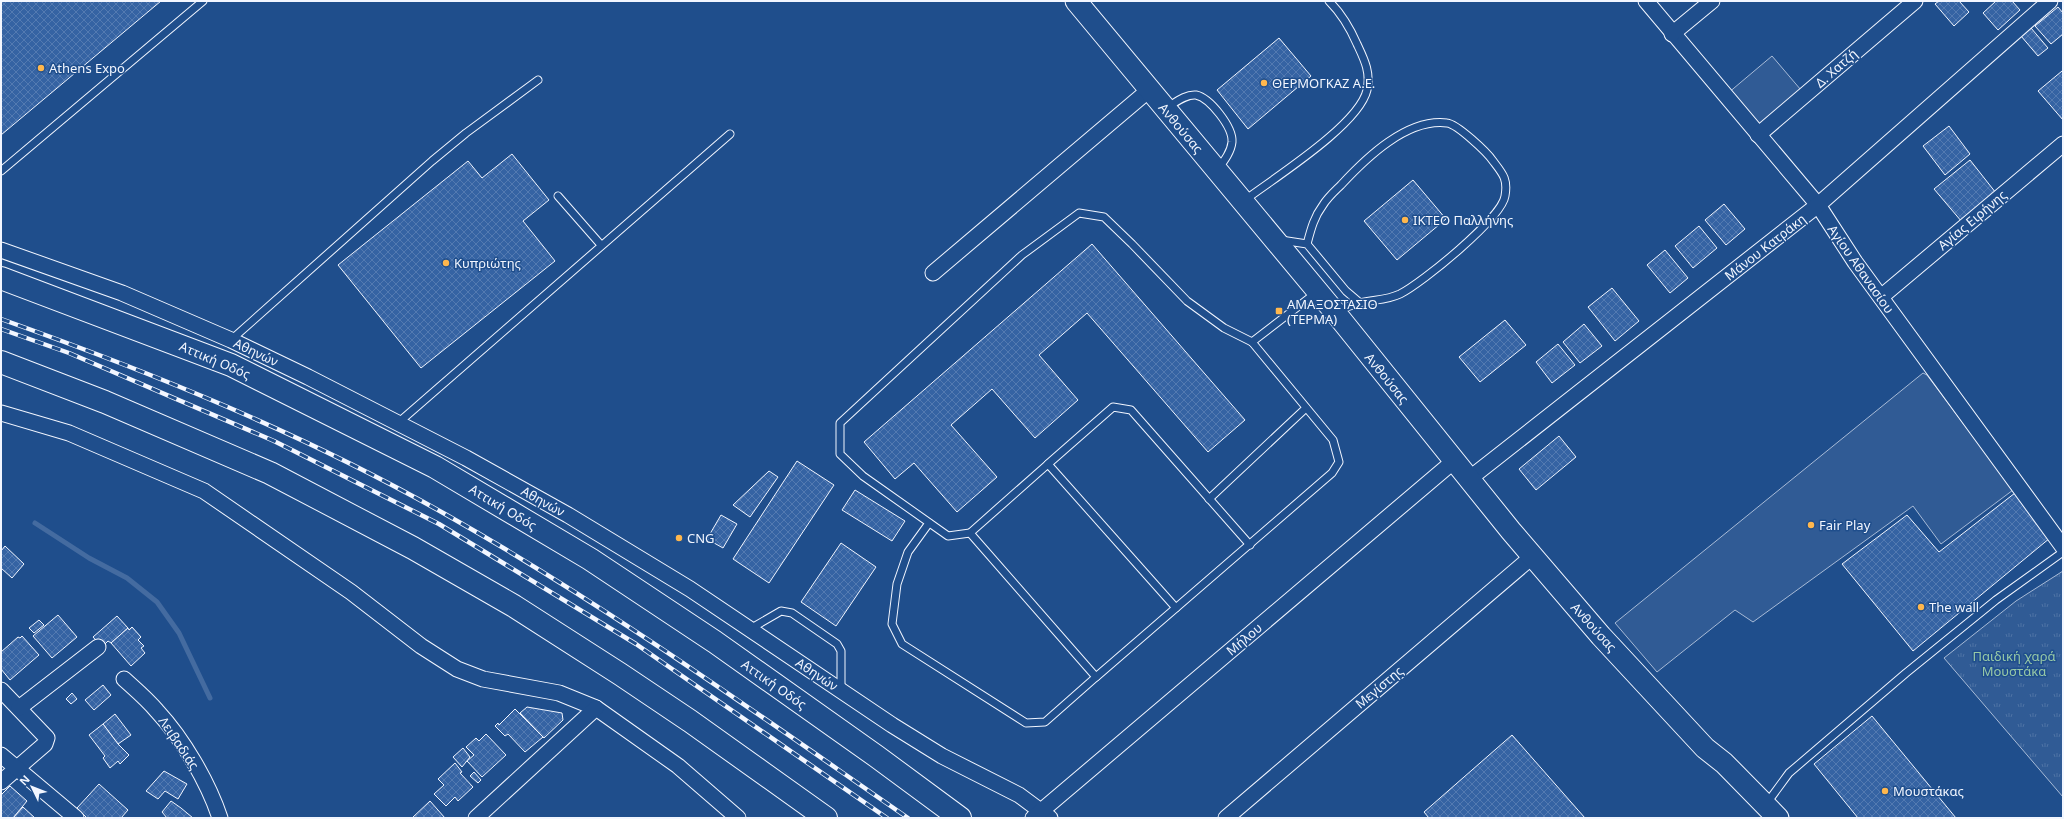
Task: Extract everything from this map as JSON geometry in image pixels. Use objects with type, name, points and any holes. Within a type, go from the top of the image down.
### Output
[{"type":"highway","name":"Αττική Οδός","points":[[1,278],[231,365],[435,467],[590,559],[715,642],[876,756],[960,818]]},
{"type":"highway","points":[[1,362],[105,402],[270,473],[413,548],[514,606],[620,674],[690,721],[826,818]]},
{"type":"street","name":"Ανθούσας","points":[[1076,1],[1164,109],[1334,311],[1468,479],[1533,556],[1601,636],[1705,748],[1716,767],[1767,814]]},
{"type":"street","name":"Αγίου Αθανασίου","points":[[1646,1],[1672,34],[1818,205],[1855,262],[2063,547]]},
{"type":"street","points":[[1672,34],[1712,1]]},
{"type":"street","name":"Δ. Χατζή","points":[[1758,135],[1915,1]]},
{"type":"street","name":"Μάνου Κατράκη","points":[[1468,479],[1818,205],[2050,1]]},
{"type":"street","points":[[933,273],[1149,90]]},
{"type":"street","name":"Αγίας Ειρήνης","points":[[1881,296],[2063,144]]},
{"type":"street","name":"Αθηνών","points":[[1,250],[122,293],[231,340],[466,458],[568,515],[690,589],[942,756],[1019,795],[1042,815]]},
{"type":"street","points":[[1,414],[68,433],[204,490],[351,592],[421,646],[457,669],[483,679],[560,693],[596,708],[678,766],[738,818]]},
{"type":"street","name":"Μήλου","points":[[1042,815],[1454,461]]},
{"type":"street","name":"Μεγίστης","points":[[1226,818],[1533,556]]},
{"type":"street","points":[[19,708],[98,647]]},
{"type":"street","name":"Λειβαδιάς","points":[[124,679],[157,710],[174,732],[203,780],[220,818]]},
{"type":"street","points":[[1,690],[47,738],[45,744],[1,782]]},
{"type":"street","points":[[476,818],[596,708]]},
{"type":"street","points":[[1,754],[76,818]]},
{"type":"lane","points":[[1,171],[203,1]]},
{"type":"lane","points":[[1243,202],[1320,144],[1347,121],[1360,107],[1367,90],[1368,69],[1350,30],[1329,1]]},
{"type":"lane","points":[[231,340],[438,156],[466,133],[538,80]]},
{"type":"lane","points":[[1164,109],[1182,98],[1196,95],[1209,103],[1228,124],[1232,141],[1228,154],[1217,171]]},
{"type":"lane","points":[[1307,244],[1312,224],[1323,204],[1357,168],[1391,139],[1426,124],[1448,123],[1466,135],[1491,157],[1506,179],[1505,198],[1486,224],[1450,259],[1401,293],[1384,301],[1360,303],[1334,311]]},
{"type":"lane","points":[[398,423],[730,134]]},
{"type":"lane","points":[[558,196],[601,245]]},
{"type":"lane","points":[[929,523],[908,552],[897,584],[892,624],[902,644],[1026,723],[1045,722],[1176,608],[1250,545],[1332,474],[1339,462],[1333,440],[1252,342],[1224,328],[1187,301],[1104,217],[1079,213],[1022,255],[840,423],[840,454],[863,476],[948,536],[970,533],[1113,407],[1131,410],[1250,545]]},
{"type":"lane","points":[[1273,239],[1307,244],[1346,290],[1360,303]]},
{"type":"lane","points":[[1252,342],[1317,292]]},
{"type":"lane","points":[[1209,499],[1306,408]]},
{"type":"lane","points":[[1048,464],[1176,608]]},
{"type":"lane","points":[[970,533],[1096,678]]},
{"type":"lane","points":[[1767,814],[1789,773],[1906,673],[1996,600],[2063,552]]},
{"type":"lane","points":[[750,629],[781,611],[792,613],[837,644],[841,651],[841,690]]},
{"type":"green space","points":[[1772,56],[1801,90],[1751,135],[1721,99]]},
{"type":"green space","name":"Fair Play","points":[[1923,373],[1927,375],[2013,490],[1941,544],[1913,506],[1753,622],[1735,610],[1657,672],[1615,623]]},
{"type":"green space","name":"Παιδική χαρά Μουστάκα","points":[[2063,571],[2063,797],[1944,658],[2016,601]]},
{"type":"building","name":"Athens Expo","points":[[1,1],[161,1],[1,135]]},
{"type":"building","points":[[1939,1],[1959,1],[1969,12],[1954,26],[1935,4]]},
{"type":"building","points":[[1996,1],[2012,1],[2020,10],[1998,30],[1983,13]]},
{"type":"building","points":[[2058,7],[2063,13],[2063,34],[2051,44],[2035,26]]},
{"type":"building","points":[[2031,28],[2048,48],[2038,56],[2021,36]]},
{"type":"building","name":"ΘΕΡΜΟΓΚΑΖ Α.Ε.","points":[[1279,38],[1311,76],[1248,129],[1217,90]]},
{"type":"building","points":[[2062,71],[2063,73],[2063,120],[2038,91]]},
{"type":"building","points":[[1949,126],[1970,154],[1945,175],[1923,146]]},
{"type":"building","name":"Κυπριώτης","points":[[512,154],[549,200],[523,221],[555,261],[421,368],[338,265],[468,161],[482,178]]},
{"type":"building","points":[[1970,160],[1996,193],[1962,222],[1934,189]]},
{"type":"building","name":"ΙΚΤΕΟ Παλλήνης","points":[[1413,180],[1446,219],[1397,260],[1364,221]]},
{"type":"building","points":[[1724,204],[1745,229],[1726,245],[1705,220]]},
{"type":"building","points":[[1699,226],[1717,248],[1693,268],[1675,246]]},
{"type":"building","points":[[1092,244],[1245,420],[1208,452],[1087,313],[1039,355],[1078,400],[1035,438],[992,389],[951,425],[997,477],[957,512],[914,463],[895,479],[864,442]]},
{"type":"building","points":[[1665,250],[1688,278],[1670,293],[1647,265]]},
{"type":"building","points":[[1612,288],[1639,321],[1615,341],[1588,307]]},
{"type":"building","points":[[1505,320],[1526,345],[1480,382],[1459,357]]},
{"type":"building","points":[[1584,324],[1602,346],[1580,363],[1563,342]]},
{"type":"building","points":[[1558,344],[1575,365],[1552,383],[1536,362]]},
{"type":"building","points":[[1559,436],[1576,457],[1536,490],[1519,469]]},
{"type":"building","points":[[797,461],[834,485],[769,583],[733,559]]},
{"type":"building","points":[[769,471],[778,477],[750,517],[733,505]]},
{"type":"building","points":[[855,490],[905,521],[892,541],[842,510]]},
{"type":"building","name":"The wall","points":[[2015,493],[2050,538],[1913,651],[1842,564],[1907,515],[1939,552]]},
{"type":"building","points":[[721,515],[737,524],[723,548],[707,539]]},
{"type":"building","points":[[841,543],[876,567],[836,626],[801,602]]},
{"type":"building","points":[[5,546],[24,564],[12,578],[1,568],[1,551]]},
{"type":"building","points":[[58,615],[77,637],[52,658],[33,636]]},
{"type":"building","points":[[117,616],[128,628],[111,643],[108,641],[102,647],[93,637]]},
{"type":"building","points":[[39,620],[44,625],[34,633],[29,628]]},
{"type":"building","points":[[132,627],[141,637],[138,640],[144,646],[141,648],[145,653],[131,666],[111,643],[128,628],[129,630]]},
{"type":"building","points":[[22,636],[39,655],[10,680],[1,669],[1,652],[18,637],[20,638]]},
{"type":"building","points":[[103,685],[111,695],[94,710],[85,700]]},
{"type":"building","points":[[72,693],[77,699],[71,704],[66,699]]},
{"type":"building","points":[[527,707],[562,713],[563,720],[544,738],[520,713]]},
{"type":"building","points":[[515,709],[543,737],[525,752],[508,734],[505,736],[495,726],[498,723],[499,725]]},
{"type":"building","points":[[115,714],[131,735],[118,744],[103,724]]},
{"type":"building","name":"Μουστάκας","points":[[1872,716],[1956,818],[1858,818],[1814,764]]},
{"type":"building","points":[[103,724],[118,744],[129,755],[120,764],[118,761],[110,768],[103,758],[105,756],[89,735]]},
{"type":"building","points":[[486,734],[506,755],[482,777],[467,761],[474,755],[466,747],[476,738],[479,741]]},
{"type":"building","points":[[1512,735],[1585,818],[1429,818],[1424,812]]},
{"type":"building","points":[[463,748],[470,757],[462,767],[453,757]]},
{"type":"building","points":[[455,763],[462,772],[460,773],[473,787],[458,801],[455,797],[446,806],[434,794],[444,785],[438,779]]},
{"type":"building","points":[[164,771],[187,784],[178,799],[165,791],[158,799],[146,791]]},
{"type":"building","points":[[474,772],[481,780],[478,783],[470,776]]},
{"type":"building","points":[[99,784],[128,810],[121,818],[87,818],[77,808]]},
{"type":"building","points":[[10,786],[27,801],[13,818],[1,818],[1,795]]},
{"type":"building","points":[[171,801],[193,818],[167,818],[162,812]]},
{"type":"building","points":[[430,801],[445,818],[412,818]]},
{"type":"building","points":[[23,807],[35,818],[13,818]]},
{"type":"waterway","points":[[35,523],[89,558],[127,578],[157,602],[179,633],[210,698]]},
{"type":"railway","points":[[1,319],[171,383],[283,431],[338,457],[445,514],[505,549],[622,622],[908,818]]},
{"type":"railway","points":[[1,329],[69,353],[274,441],[439,524],[636,644],[887,818]]},
{"type":"place","name":"Athens Expo","points":[[41,68]]},
{"type":"place","name":"ΘΕΡΜΟΓΚΑΖ Α.Ε.","points":[[1264,83]]},
{"type":"place","name":"ΙΚΤΕΟ Παλλήνης","points":[[1405,220]]},
{"type":"place","name":"Κυπριώτης","points":[[446,263]]},
{"type":"place","name":"ΑΜΑΞΟΣΤΑΣΙΟ (ΤΕΡΜΑ)","points":[[1279,311]]},
{"type":"place","name":"Fair Play","points":[[1811,525]]},
{"type":"place","name":"CNG","points":[[679,538]]},
{"type":"place","name":"The wall","points":[[1921,607]]},
{"type":"place","name":"Μουστάκας","points":[[1885,791]]}]
